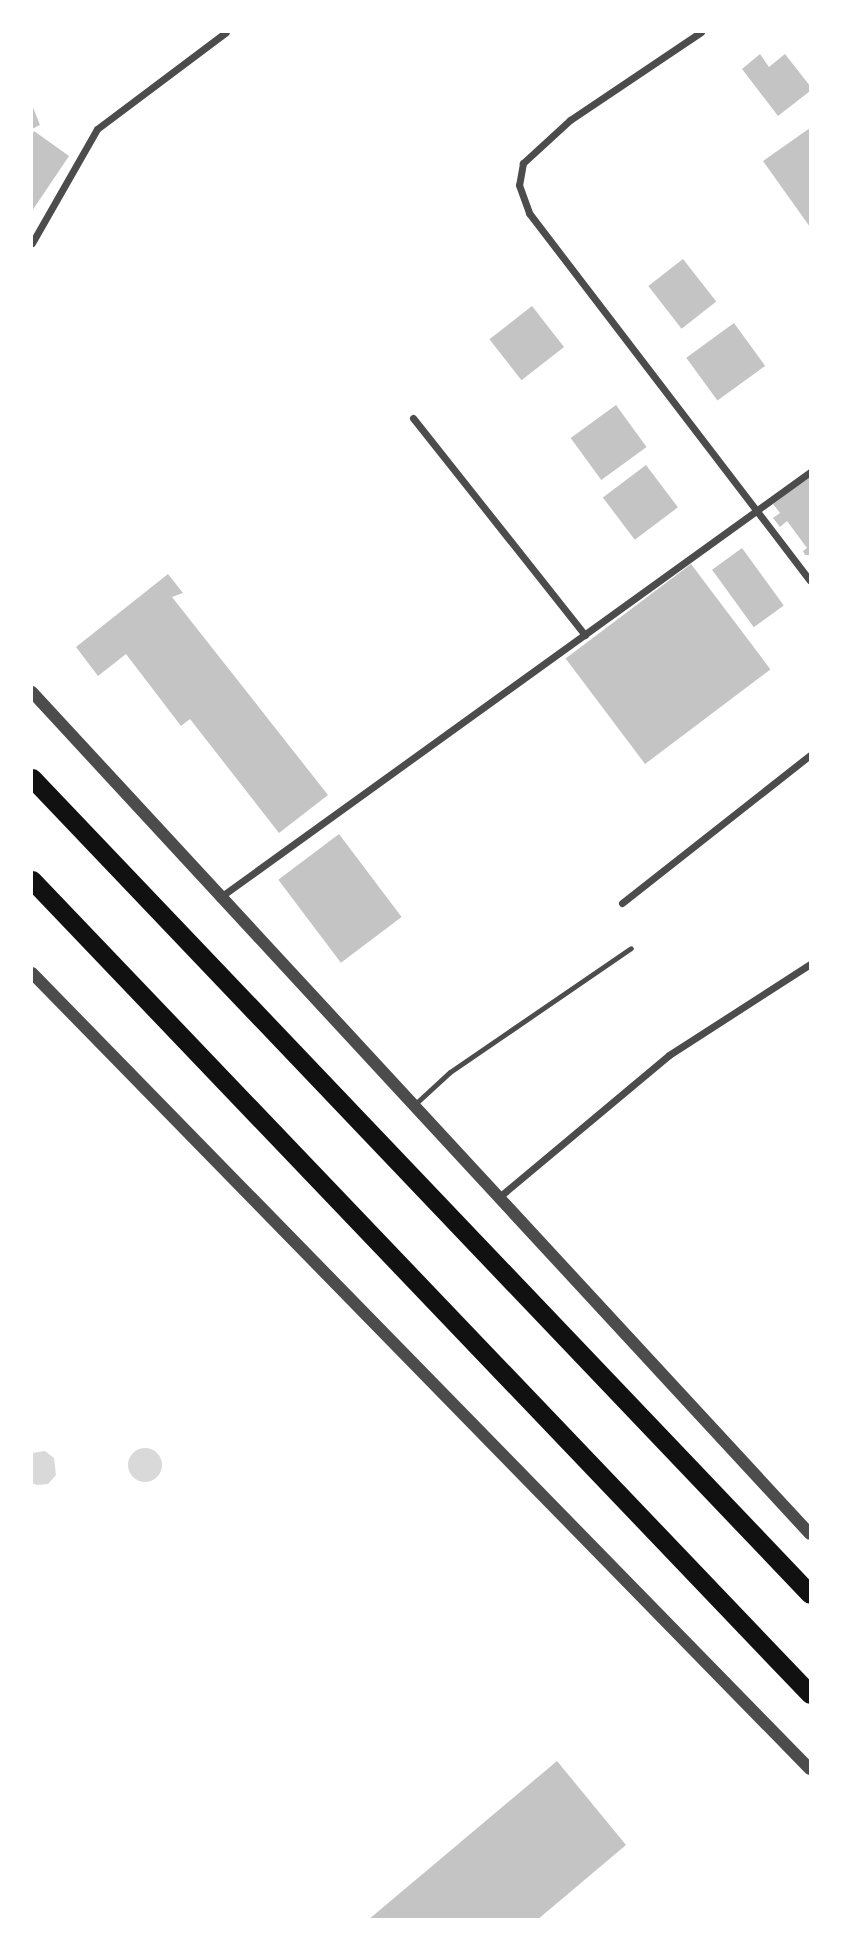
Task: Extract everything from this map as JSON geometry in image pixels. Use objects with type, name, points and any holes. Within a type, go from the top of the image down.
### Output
[{"type":"highway","points":[[32,778],[810,1594]]},
{"type":"highway","points":[[32,880],[810,1694]]},
{"type":"street","points":[[32,243],[97,129],[226,32]]},
{"type":"street","points":[[701,32],[570,120],[523,163],[519,185],[529,214],[810,580]]},
{"type":"street","points":[[413,418],[584,635]]},
{"type":"street","points":[[219,898],[810,472]]},
{"type":"street","points":[[32,692],[219,898],[810,1534]]},
{"type":"street","points":[[622,903],[810,755]]},
{"type":"street","points":[[498,1198],[668,1055],[810,964]]},
{"type":"street","points":[[32,973],[810,1769]]},
{"type":"lane","points":[[412,1106],[450,1072],[631,948]]},
{"type":"shaded area","points":[[145,1448],[157,1453],[162,1465],[157,1477],[145,1482],[133,1477],[128,1465],[133,1453]]},
{"type":"shaded area","points":[[45,1451],[54,1458],[56,1475],[48,1484],[37,1485],[32,1483],[32,1453]]},
{"type":"building","points":[[760,54],[769,67],[785,54],[810,86],[810,91],[778,116],[742,69]]},
{"type":"building","points":[[32,105],[40,125],[32,129]]},
{"type":"building","points":[[810,128],[810,227],[763,161]]},
{"type":"building","points":[[34,131],[69,156],[32,211],[32,135]]},
{"type":"building","points":[[683,259],[716,302],[682,329],[648,286]]},
{"type":"building","points":[[532,306],[564,347],[521,380],[489,339]]},
{"type":"building","points":[[734,323],[765,366],[717,401],[686,358]]},
{"type":"building","points":[[616,405],[647,447],[601,480],[571,438]]},
{"type":"building","points":[[646,465],[678,507],[635,540],[603,497]]},
{"type":"building","points":[[810,475],[810,555],[805,555],[803,551],[807,548],[787,521],[780,527],[773,518],[780,513],[773,504]]},
{"type":"building","points":[[742,548],[784,605],[754,627],[712,570]]},
{"type":"building","points":[[691,564],[770,669],[645,764],[566,658]]},
{"type":"building","points":[[168,574],[183,593],[172,597],[328,795],[279,833],[190,719],[181,726],[126,654],[98,676],[76,647]]},
{"type":"building","points":[[339,834],[402,917],[341,963],[278,880]]},
{"type":"building","points":[[557,1761],[626,1845],[537,1920],[368,1920]]}]
